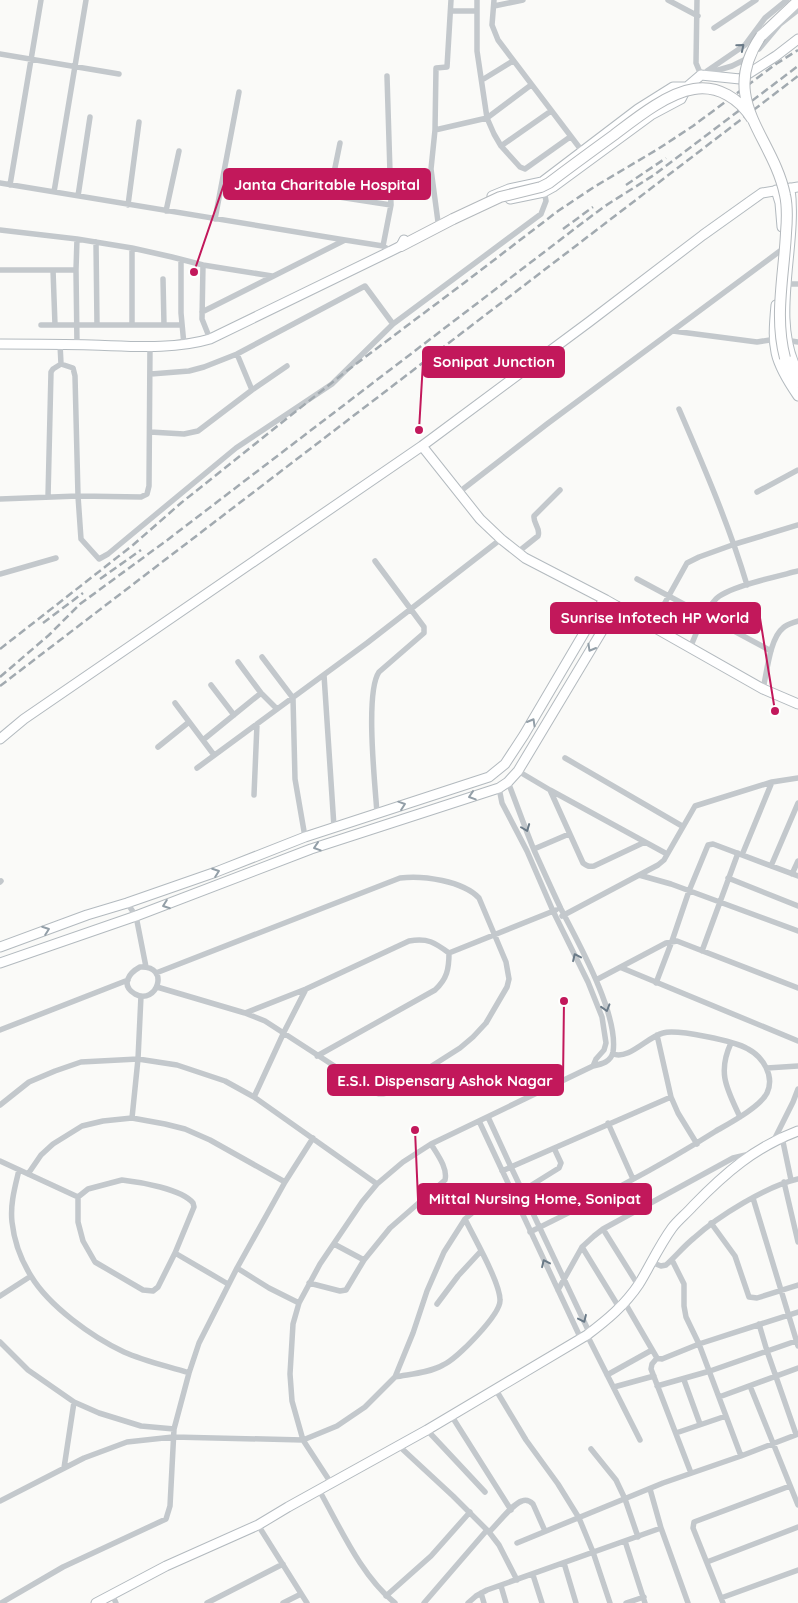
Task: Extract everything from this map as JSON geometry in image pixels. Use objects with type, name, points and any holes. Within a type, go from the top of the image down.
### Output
[{"type":"highway","points":[[798,0],[761,36],[748,59],[744,92],[747,108],[779,176],[785,195],[787,206],[786,236],[780,331],[785,358],[798,383]]},
{"type":"highway","points":[[401,246],[500,197],[541,187],[549,183],[647,110],[691,89],[712,89],[726,94],[739,103],[752,119]]},
{"type":"street","points":[[10,185],[41,0]]},
{"type":"street","points":[[54,192],[86,0]]},
{"type":"street","points":[[438,222],[431,169],[435,130],[436,68],[447,67],[451,0]]},
{"type":"street","points":[[477,0],[477,51],[488,118],[501,146],[520,167],[525,169],[570,137]]},
{"type":"street","points":[[523,0],[494,3],[492,25],[494,34],[582,151]]},
{"type":"street","points":[[668,0],[698,16]]},
{"type":"street","points":[[697,0],[696,64],[701,75]]},
{"type":"street","points":[[714,28],[756,0]]},
{"type":"street","points":[[0,344],[150,346],[184,345],[210,339],[387,249],[401,246],[406,247],[505,200],[544,192],[651,115],[681,99],[687,87],[701,75],[745,45],[765,18],[787,0]]},
{"type":"street","points":[[451,10],[476,11]]},
{"type":"street","points":[[701,75],[732,66],[753,56],[780,24],[798,10]]},
{"type":"street","points":[[701,75],[740,79],[776,56],[798,39]]},
{"type":"street","points":[[0,54],[119,74]]},
{"type":"street","points":[[482,80],[513,61]]},
{"type":"street","points":[[387,76],[391,205],[387,249]]},
{"type":"street","points":[[435,130],[488,118],[531,85]]},
{"type":"street","points":[[401,246],[403,241],[438,222],[501,192],[542,182],[654,99],[673,87],[687,87]]},
{"type":"street","points":[[215,219],[239,92]]},
{"type":"street","points":[[501,146],[551,112]]},
{"type":"street","points":[[78,196],[90,117]]},
{"type":"street","points":[[128,205],[139,122]]},
{"type":"street","points":[[329,197],[340,143]]},
{"type":"street","points":[[166,211],[179,151]]},
{"type":"street","points":[[61,364],[73,368],[75,376],[81,539],[99,559],[108,554],[236,448],[332,384],[394,324],[540,214],[544,209],[546,201],[542,182]]},
{"type":"street","points":[[0,183],[345,240],[387,249]]},
{"type":"street","points":[[0,739],[24,719],[422,446],[703,235],[762,193],[794,188],[793,284],[786,320],[787,341],[790,354],[798,372]]},
{"type":"street","points":[[776,190],[782,214],[774,339],[779,366],[798,396]]},
{"type":"street","points":[[300,192],[391,205]]},
{"type":"street","points":[[0,230],[132,248],[203,266],[272,276]]},
{"type":"street","points":[[77,239],[78,344]]},
{"type":"street","points":[[202,312],[345,240]]},
{"type":"street","points":[[96,242],[97,325]]},
{"type":"street","points":[[132,248],[132,325]]},
{"type":"street","points":[[458,493],[780,250]]},
{"type":"street","points":[[181,260],[184,345]]},
{"type":"street","points":[[203,266],[202,318],[210,339]]},
{"type":"street","points":[[0,270],[76,270]]},
{"type":"street","points":[[53,270],[54,325]]},
{"type":"street","points":[[163,279],[164,325]]},
{"type":"street","points":[[151,374],[189,371],[237,354],[365,286],[394,324]]},
{"type":"street","points":[[41,325],[182,325]]},
{"type":"street","points":[[673,331],[749,342],[774,339],[798,342]]},
{"type":"street","points":[[60,344],[61,364]]},
{"type":"street","points":[[0,499],[145,496],[150,486],[150,346]]},
{"type":"street","points":[[237,354],[252,390]]},
{"type":"street","points":[[48,497],[51,372],[61,364]]},
{"type":"street","points":[[150,432],[184,434],[198,431],[287,366]]},
{"type":"street","points":[[679,409],[720,504],[747,585]]},
{"type":"street","points":[[422,446],[480,520],[525,558],[604,599],[763,689],[798,704]]},
{"type":"street","points":[[757,492],[798,470]]},
{"type":"street","points":[[518,552],[538,536],[539,530],[534,516],[560,490]]},
{"type":"street","points":[[652,626],[687,563],[699,556],[734,544],[798,525]]},
{"type":"street","points":[[197,768],[324,675],[501,539]]},
{"type":"street","points":[[0,574],[56,558]]},
{"type":"street","points":[[375,562],[424,627],[424,633],[376,676],[372,694],[371,714],[377,813]]},
{"type":"street","points":[[690,648],[705,615],[719,596],[747,585],[798,571]]},
{"type":"street","points":[[637,579],[771,651]]},
{"type":"street","points":[[0,946],[216,872],[305,837],[489,776],[505,764],[524,735],[604,599]]},
{"type":"street","points":[[0,963],[136,916],[311,849],[499,788],[508,782],[518,771],[616,606]]},
{"type":"street","points":[[763,689],[771,651],[778,633],[782,628],[798,621]]},
{"type":"street","points":[[262,657],[293,698],[295,779],[305,837]]},
{"type":"street","points":[[238,662],[261,693],[277,710]]},
{"type":"street","points":[[324,675],[334,827]]},
{"type":"street","points":[[211,685],[234,715]]},
{"type":"street","points":[[203,740],[261,693]]},
{"type":"street","points":[[175,703],[214,755]]},
{"type":"street","points":[[158,747],[189,722]]},
{"type":"street","points":[[254,794],[257,724]]},
{"type":"street","points":[[565,758],[682,826]]},
{"type":"street","points":[[518,771],[667,854]]},
{"type":"street","points":[[557,919],[658,864],[667,854],[695,806],[772,782],[798,778]]},
{"type":"street","points":[[331,1483],[302,1440],[292,1402],[290,1374],[293,1324],[299,1303],[320,1264],[362,1202],[377,1184],[403,1162],[431,1144],[593,1066],[608,1061],[613,1054],[613,1034],[596,980],[534,849],[508,782]]},
{"type":"street","points":[[702,951],[728,878],[772,782]]},
{"type":"street","points":[[499,788],[502,803],[527,851],[553,912],[588,982],[602,1017],[606,1043],[604,1050],[593,1066]]},
{"type":"street","points":[[550,790],[583,863],[590,867],[644,842]]},
{"type":"street","points":[[771,866],[798,803]]},
{"type":"street","points":[[534,849],[569,834]]},
{"type":"street","points":[[656,982],[708,845],[713,844],[795,875],[798,861]]},
{"type":"street","points":[[639,875],[689,891],[798,931]]},
{"type":"street","points":[[156,973],[400,878],[412,877],[432,879],[467,888],[474,892],[479,898],[495,934],[508,970],[509,979],[507,988],[486,1023],[473,1037],[460,1048],[387,1094],[376,1093],[265,1021],[246,1013],[157,987]]},
{"type":"street","points":[[728,878],[798,906]]},
{"type":"street","points":[[127,903],[136,916],[146,967]]},
{"type":"street","points":[[449,953],[561,908]]},
{"type":"street","points":[[246,1013],[306,989],[409,941],[432,941],[449,953]]},
{"type":"street","points":[[596,980],[622,968],[666,943],[677,941],[798,988]]},
{"type":"street","points":[[317,1056],[435,990],[446,978],[449,968],[449,953]]},
{"type":"street","points":[[0,1030],[128,980],[134,970],[140,967],[151,968],[156,973],[157,987],[150,994],[141,996],[132,992],[129,988],[128,980]]},
{"type":"street","points":[[622,968],[798,1041]]},
{"type":"street","points":[[254,1097],[306,989]]},
{"type":"street","points":[[132,1118],[138,1059],[141,996]]},
{"type":"street","points":[[530,1232],[697,1144],[740,1117],[767,1094],[769,1085],[767,1068],[760,1058],[748,1048],[731,1043],[673,1032],[657,1035],[627,1053],[618,1056],[613,1054]]},
{"type":"street","points":[[657,1035],[671,1097],[678,1113],[697,1144]]},
{"type":"street","points":[[731,1043],[723,1067],[724,1078],[728,1092],[740,1117]]},
{"type":"street","points":[[0,1105],[29,1082],[55,1070],[81,1062],[138,1059],[177,1065],[225,1081],[254,1097],[377,1184]]},
{"type":"street","points":[[767,1068],[798,1066]]},
{"type":"street","points":[[798,1089],[778,1138],[788,1181],[798,1242]]},
{"type":"street","points":[[502,1171],[671,1097]]},
{"type":"street","points":[[488,1117],[564,1279],[586,1336]]},
{"type":"street","points":[[28,1174],[41,1155],[53,1144],[82,1126],[103,1121],[132,1118],[172,1126],[210,1140],[286,1182]]},
{"type":"street","points":[[479,1121],[558,1290],[614,1387],[640,1440]]},
{"type":"street","points":[[608,1123],[633,1179]]},
{"type":"street","points":[[96,1603],[166,1566],[258,1525],[427,1430],[586,1336],[622,1306],[638,1285],[673,1228],[712,1187],[752,1153],[778,1138],[798,1131]]},
{"type":"street","points":[[0,1603],[63,1567],[166,1519],[170,1506],[174,1429],[199,1343],[228,1284],[313,1138]]},
{"type":"street","points":[[309,1283],[343,1291],[349,1286],[364,1260],[390,1228],[445,1180],[444,1168],[431,1144]]},
{"type":"street","points":[[0,1501],[84,1458],[127,1442],[173,1437],[302,1440],[325,1432],[349,1418],[365,1407],[395,1377],[440,1260],[464,1219],[477,1208],[522,1191],[561,1166],[554,1148]]},
{"type":"street","points":[[558,1290],[582,1248],[603,1229],[733,1158],[752,1153]]},
{"type":"street","points":[[0,1161],[78,1197]]},
{"type":"street","points":[[19,1170],[12,1195],[12,1221],[18,1249],[31,1276],[52,1302],[91,1334],[124,1352],[189,1373]]},
{"type":"street","points":[[651,1262],[664,1266],[711,1223],[754,1198],[798,1178]]},
{"type":"street","points":[[122,1180],[150,1184],[186,1196],[193,1202],[194,1207],[175,1253],[158,1288],[153,1291],[143,1290],[114,1275],[95,1262],[83,1241],[78,1222],[78,1197],[88,1188],[122,1180]]},
{"type":"street","points":[[657,1386],[684,1380],[767,1351],[797,1344],[754,1198]]},
{"type":"street","points":[[395,1377],[434,1369],[453,1359],[474,1339],[500,1305],[499,1290],[464,1219]]},
{"type":"street","points":[[711,1223],[735,1256],[748,1297],[757,1298],[798,1285]]},
{"type":"street","points":[[603,1229],[638,1285]]},
{"type":"street","points":[[334,1244],[364,1260]]},
{"type":"street","points":[[582,1248],[657,1358]]},
{"type":"street","points":[[437,1304],[458,1276],[481,1251]]},
{"type":"street","points":[[175,1253],[228,1284]]},
{"type":"street","points":[[672,1260],[684,1284],[686,1317],[699,1344],[741,1456]]},
{"type":"street","points":[[237,1268],[269,1288],[299,1303]]},
{"type":"street","points":[[0,1296],[31,1276]]},
{"type":"street","points":[[657,1358],[662,1359],[699,1344],[798,1312]]},
{"type":"street","points":[[517,1543],[691,1473],[797,1434],[759,1324]]},
{"type":"street","points":[[0,1342],[28,1370],[74,1402],[99,1413],[141,1426],[174,1429]]},
{"type":"street","points":[[607,1375],[652,1350]]},
{"type":"street","points":[[657,1358],[651,1367],[691,1473]]},
{"type":"street","points":[[719,1397],[798,1368]]},
{"type":"street","points":[[614,1387],[654,1376]]},
{"type":"street","points":[[684,1380],[700,1424]]},
{"type":"street","points":[[750,1386],[798,1505]]},
{"type":"street","points":[[496,1390],[526,1440],[558,1484],[579,1518],[593,1552],[610,1603]]},
{"type":"street","points":[[64,1468],[74,1402]]},
{"type":"street","points":[[451,1415],[511,1510]]},
{"type":"street","points":[[676,1433],[726,1416]]},
{"type":"street","points":[[427,1430],[485,1492]]},
{"type":"street","points":[[399,1446],[488,1531],[499,1545],[517,1580]]},
{"type":"street","points":[[591,1449],[612,1474],[625,1499],[638,1536]]},
{"type":"street","points":[[790,1486],[694,1522],[693,1528],[722,1600],[798,1570]]},
{"type":"street","points":[[650,1489],[661,1528],[688,1603]]},
{"type":"street","points":[[319,1490],[362,1564],[386,1596],[395,1603]]},
{"type":"street","points":[[424,1603],[488,1531],[520,1501],[530,1501],[533,1504],[545,1531]]},
{"type":"street","points":[[386,1596],[431,1556],[470,1512]]},
{"type":"street","points":[[258,1525],[307,1603]]},
{"type":"street","points":[[708,1562],[798,1527]]},
{"type":"street","points":[[468,1603],[481,1592],[661,1528]]},
{"type":"street","points":[[625,1541],[644,1600],[626,1603]]},
{"type":"street","points":[[564,1562],[576,1603]]},
{"type":"street","points":[[207,1603],[283,1564]]},
{"type":"street","points":[[533,1575],[542,1603]]},
{"type":"street","points":[[501,1586],[506,1603]]},
{"type":"street","points":[[481,1592],[484,1603]]},
{"type":"street","points":[[112,1594],[116,1603]]},
{"type":"street","points":[[283,1603],[301,1594]]},
{"type":"railway","points":[[0,649],[133,545],[181,503],[344,373],[558,211],[693,126],[776,64],[798,50]]},
{"type":"railway","points":[[0,677],[49,635],[80,604],[166,541],[605,206],[654,175],[798,66]]},
{"type":"railway","points":[[0,686],[798,76]]},
{"type":"railway","points":[[626,185],[666,158]]},
{"type":"railway","points":[[563,229],[593,207]]},
{"type":"railway","points":[[100,579],[141,550]]},
{"type":"railway","points":[[43,623],[83,593]]},
{"type":"place","name":"Janta Charitable Hospital","points":[[194,272]]},
{"type":"place","name":"Sonipat Junction","points":[[419,430]]},
{"type":"place","name":"Sunrise Infotech HP World","points":[[775,711]]},
{"type":"place","name":"E.S.I. Dispensary Ashok Nagar","points":[[564,1001]]},
{"type":"place","name":"Mittal Nursing Home, Sonipat","points":[[415,1130]]}]
